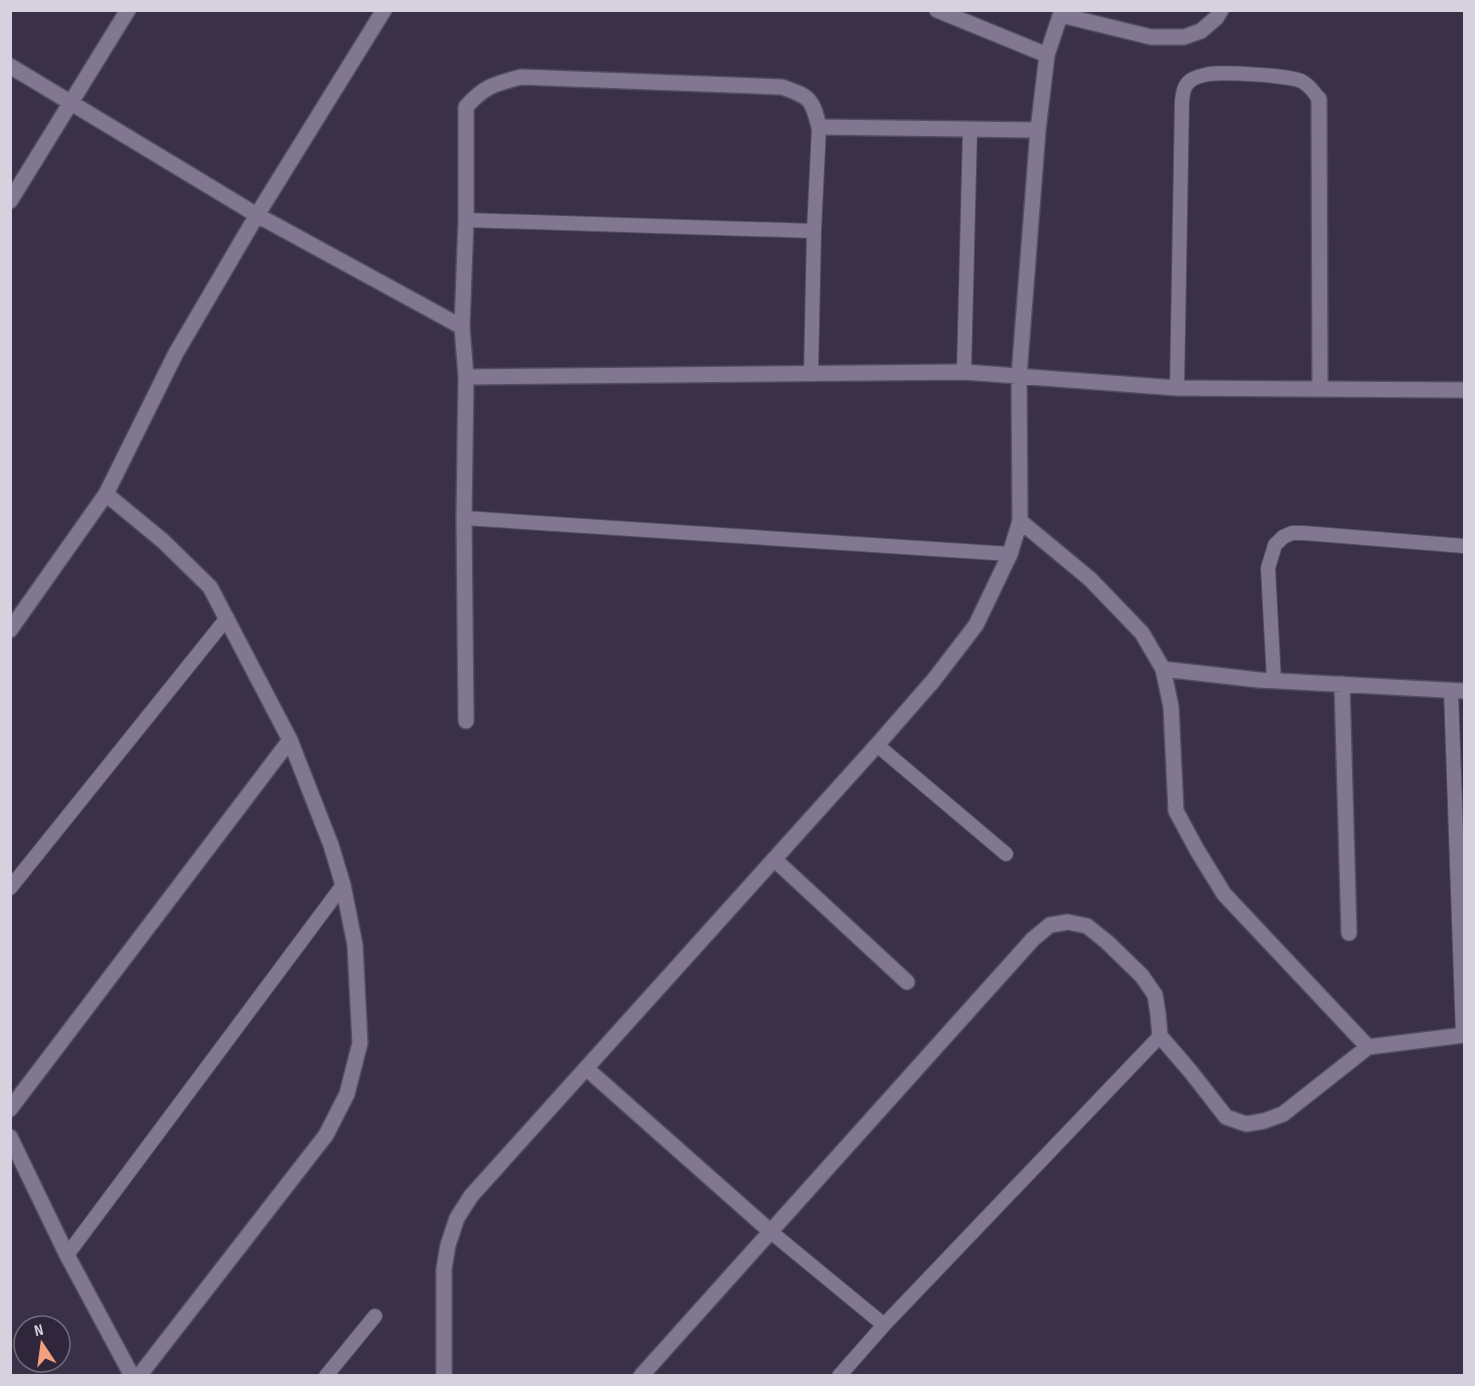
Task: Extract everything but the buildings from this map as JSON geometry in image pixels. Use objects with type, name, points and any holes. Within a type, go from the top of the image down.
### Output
[{"type":"street","points":[[10,201],[128,10]]},
{"type":"street","points":[[10,630],[106,494],[176,353],[257,215],[384,10]]},
{"type":"street","points":[[937,10],[1047,55]]},
{"type":"street","points":[[444,1376],[444,1269],[448,1245],[457,1218],[471,1196],[933,681],[976,625],[1010,554],[1020,520],[1019,376],[1038,130],[1047,55],[1061,13],[1151,37],[1184,37],[1201,31],[1216,18],[1221,10]]},
{"type":"street","points":[[10,66],[257,215],[462,327]]},
{"type":"street","points":[[466,721],[464,518],[466,377],[462,327],[466,220],[466,107],[477,94],[494,84],[521,77],[782,87],[804,95],[814,108],[819,126],[1038,130]]},
{"type":"street","points":[[1319,99],[1320,389]]},
{"type":"street","points":[[466,377],[964,372],[1177,388],[1464,390]]},
{"type":"street","points":[[106,494],[163,541],[210,587],[290,740],[331,845],[343,885],[355,945],[360,1043],[347,1094],[326,1135],[139,1376]]},
{"type":"street","points":[[1020,520],[1090,579],[1142,633],[1163,669],[1171,708],[1176,811],[1197,850],[1224,894],[1368,1047]]},
{"type":"street","points":[[1163,669],[1274,681],[1457,691]]},
{"type":"street","points":[[1342,684],[1348,933]]},
{"type":"street","points":[[10,1109],[290,740]]},
{"type":"street","points":[[774,859],[907,982]]},
{"type":"street","points":[[641,1376],[1033,939],[1050,925],[1068,922],[1087,926],[1142,976],[1155,995],[1160,1036],[1226,1117],[1246,1124],[1264,1121],[1283,1114],[1368,1047],[1464,1035]]},
{"type":"street","points":[[587,1069],[771,1232]]},
{"type":"street","points":[[10,1137],[67,1255],[132,1376]]},
{"type":"lane","points":[[1177,388],[1182,101],[1185,87],[1193,79],[1209,74],[1278,76],[1302,80],[1319,99]]},
{"type":"lane","points":[[811,374],[819,126]]},
{"type":"lane","points":[[964,372],[970,129]]},
{"type":"lane","points":[[466,220],[814,231]]},
{"type":"lane","points":[[464,518],[1010,554]]},
{"type":"lane","points":[[1274,681],[1268,568],[1275,545],[1283,537],[1292,533],[1304,533],[1464,546]]},
{"type":"lane","points":[[10,888],[227,618]]},
{"type":"lane","points":[[1457,691],[1464,1035]]},
{"type":"lane","points":[[877,745],[1006,854]]},
{"type":"lane","points":[[67,1255],[343,885]]},
{"type":"lane","points":[[839,1376],[884,1325],[1160,1036]]},
{"type":"lane","points":[[771,1232],[884,1325]]},
{"type":"lane","points":[[326,1376],[375,1316]]}]
